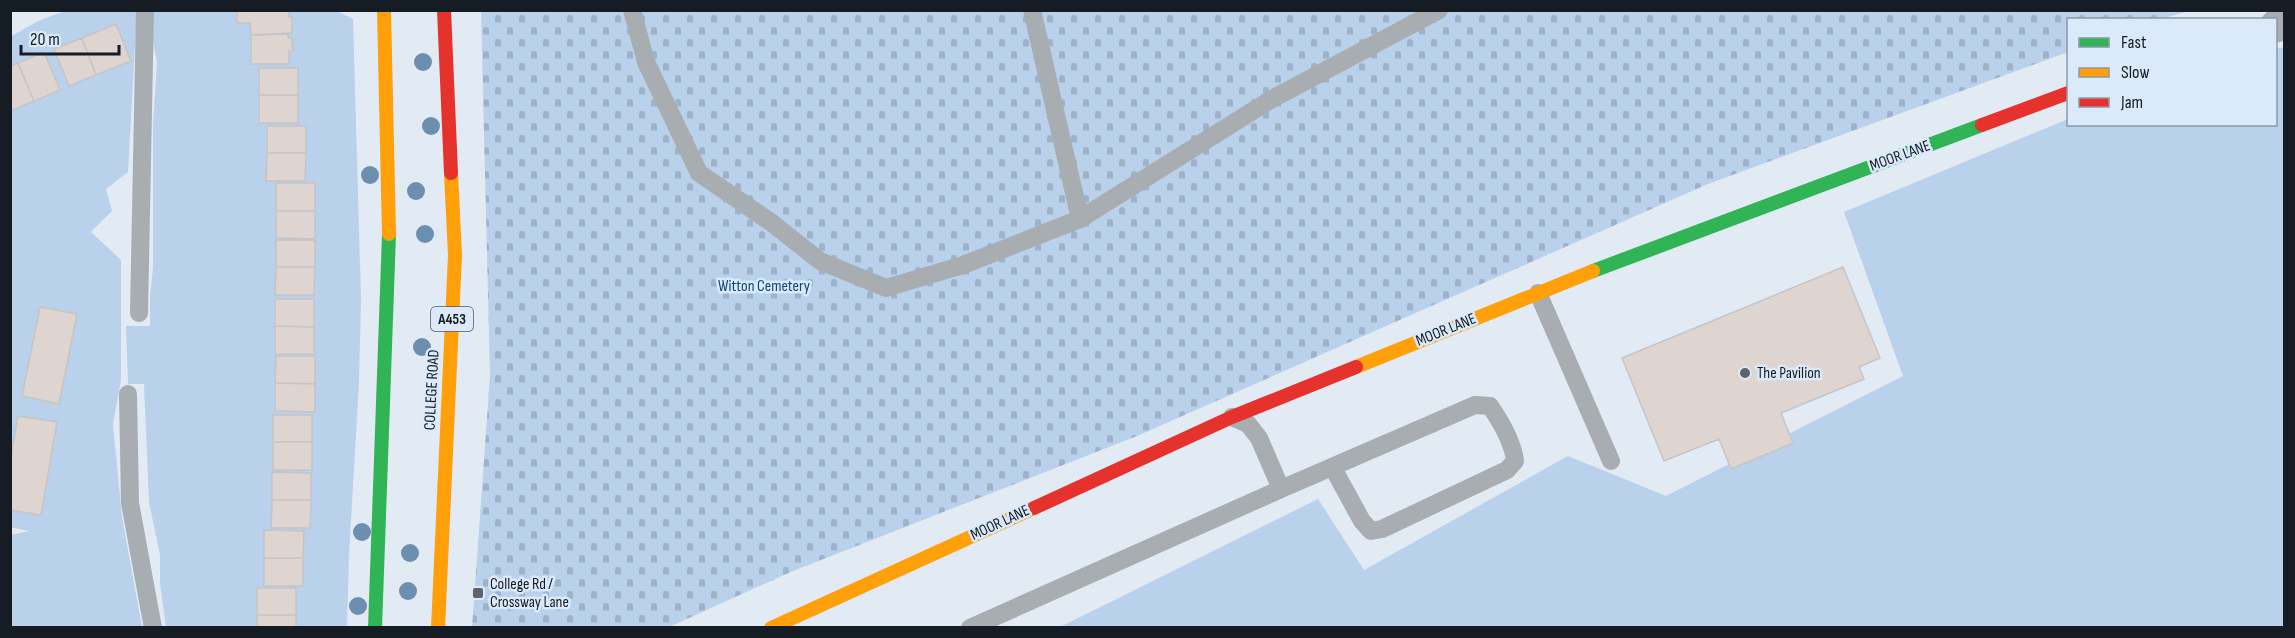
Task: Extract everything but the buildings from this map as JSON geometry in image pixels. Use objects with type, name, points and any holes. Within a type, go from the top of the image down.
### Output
[{"type":"street","points":[[375,627],[389,249],[384,10]]},
{"type":"street","name":"COLLEGE ROAD","points":[[438,627],[455,255],[444,10]]},
{"type":"street","name":"MOOR LANE","points":[[771,627],[1232,417],[1651,248],[2067,93]]},
{"type":"lane","points":[[139,313],[145,10]]},
{"type":"lane","points":[[632,10],[646,62],[699,173],[772,223],[820,261],[886,288],[963,265],[1080,219],[1272,99],[1439,10]]},
{"type":"lane","points":[[1032,10],[1080,219]]},
{"type":"lane","points":[[1538,293],[1611,461]]},
{"type":"lane","points":[[128,394],[130,503],[153,627]]},
{"type":"lane","points":[[969,627],[1475,405],[1490,406],[1507,435],[1515,461],[1508,470],[1371,531],[1362,521],[1333,468]]},
{"type":"lane","points":[[1232,417],[1248,424],[1259,438],[1281,489]]},
{"type":"green space","points":[[335,10],[353,19],[361,299],[347,627],[166,627],[160,584],[160,555],[149,502],[144,384],[128,384],[126,326],[150,326],[153,268],[153,125],[157,63],[152,35],[152,11]]},
{"type":"green space","points":[[65,11],[137,11],[128,172],[106,189],[112,211],[91,232],[121,260],[121,380],[113,424],[122,517],[142,627],[11,627],[11,535],[29,531],[10,527],[10,37],[38,21]]},
{"type":"green space","name":"Witton Cemetery","points":[[481,11],[2188,11],[2165,18],[2067,18],[2067,52],[1708,184],[1137,436],[793,571],[669,627],[472,628],[490,376]]},
{"type":"green space","points":[[2284,47],[2284,627],[1058,628],[1318,499],[1364,570],[1568,456],[1666,496],[1903,376],[1844,212],[2067,119],[2067,126],[2277,126],[2277,49]]},
{"type":"traffic: fast","points":[[1593,271],[1982,125]]},
{"type":"traffic: fast","points":[[375,628],[389,234]]},
{"type":"traffic: slow","points":[[384,10],[389,234]]},
{"type":"traffic: slow","points":[[438,628],[455,255],[451,173]]},
{"type":"traffic: slow","points":[[1356,367],[1593,271]]},
{"type":"traffic: slow","points":[[771,628],[1034,508]]},
{"type":"traffic: jam","points":[[444,10],[451,173]]},
{"type":"traffic: jam","points":[[1982,125],[2067,93]]},
{"type":"traffic: jam","points":[[1034,508],[1232,417],[1356,367]]},
{"type":"place","name":"The Pavilion","points":[[1745,373]]},
{"type":"place","name":"College Rd / Crossway Lane","points":[[478,593]]}]
